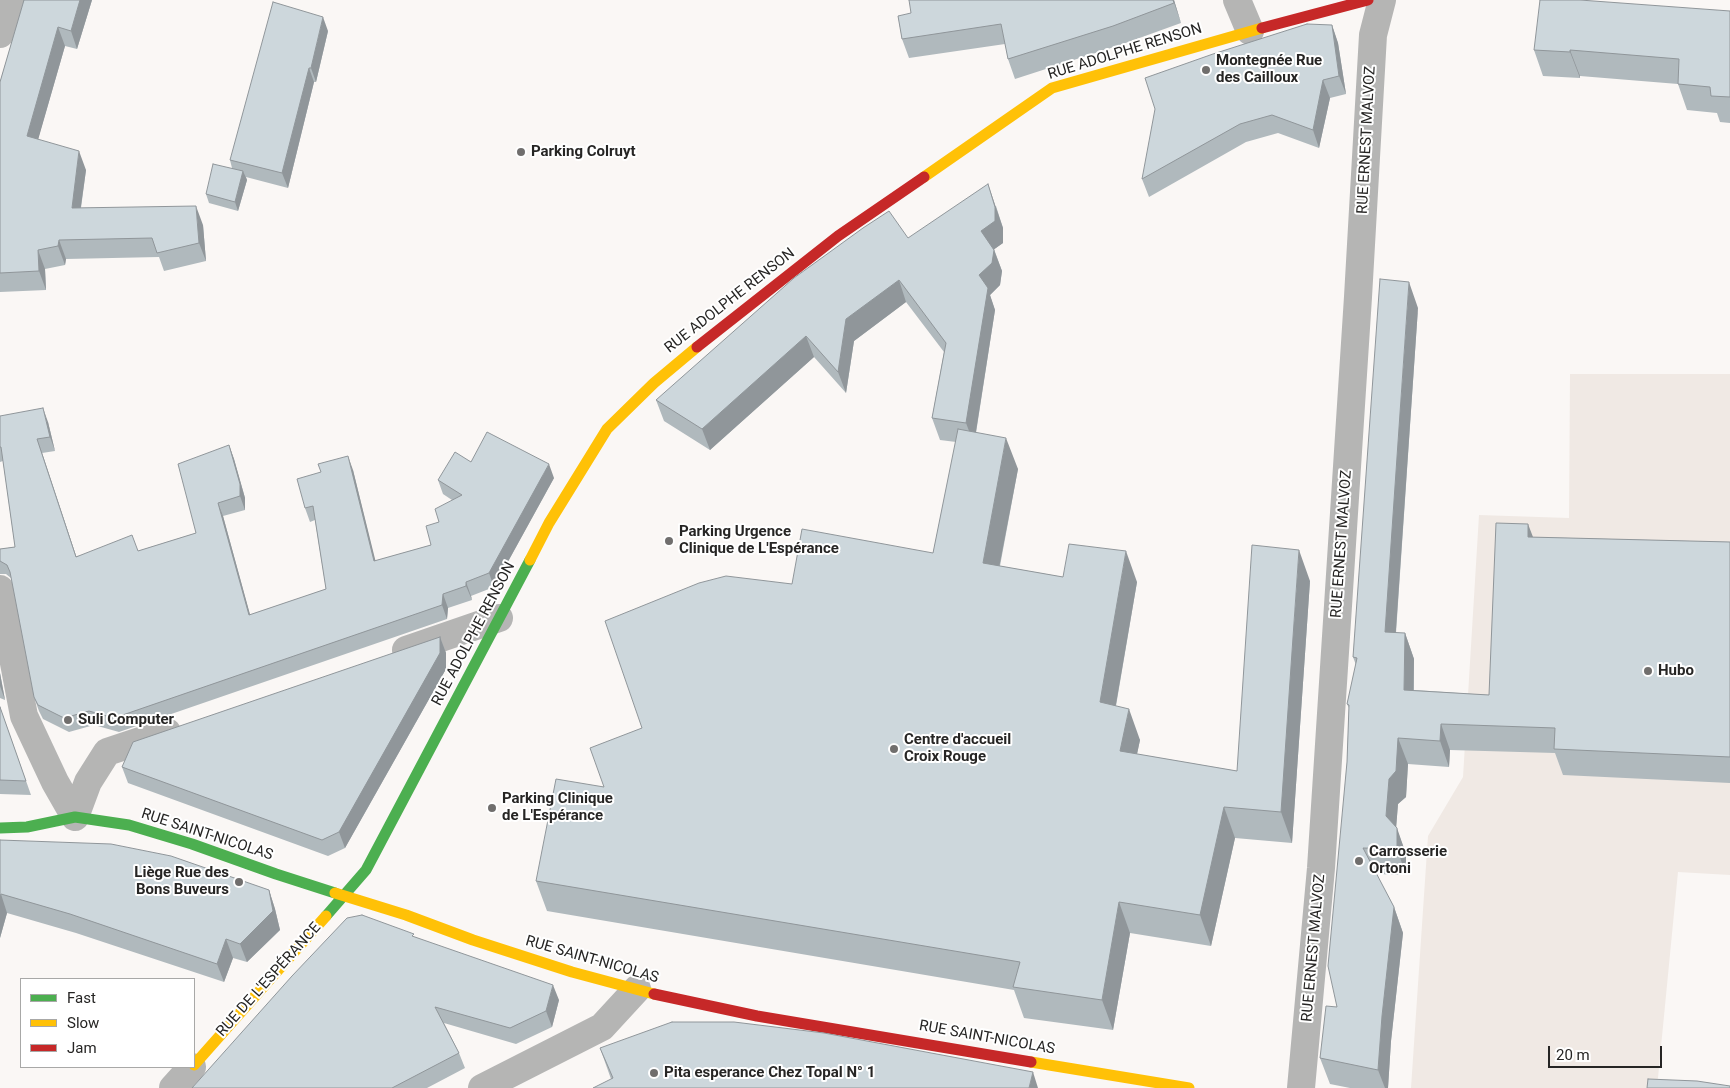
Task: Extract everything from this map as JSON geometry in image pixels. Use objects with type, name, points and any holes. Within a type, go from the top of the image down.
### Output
[{"type":"street","points":[[0,34],[12,0]]},
{"type":"street","points":[[1237,0],[1250,31]]},
{"type":"street","name":"RUE ADOLPHE RENSON","points":[[345,896],[366,870],[549,523],[607,429],[682,358],[838,236],[1052,88],[1250,31],[1368,0]]},
{"type":"street","name":"RUE ERNEST MALVOZ","points":[[1301,1088],[1321,868],[1373,35],[1382,0]]},
{"type":"street","points":[[0,589],[24,716],[55,782],[76,817]]},
{"type":"street","points":[[387,656],[499,618]]},
{"type":"street","points":[[76,817],[88,782],[107,752],[191,723]]},
{"type":"street","name":"RUE SAINT-NICOLAS","points":[[0,828],[27,827],[76,817],[129,825],[192,844],[276,874],[572,972],[637,989],[757,1016],[1189,1088]]},
{"type":"street","name":"RUE DE L'ESPÉRANCE","points":[[195,1064],[345,896]]},
{"type":"street","points":[[482,1088],[602,1027],[637,989]]},
{"type":"street","name":"RUE DE L'ESPÉRANCE","points":[[173,1088],[191,1068]]},
{"type":"shaded area","points":[[1570,374],[1730,374],[1730,875],[1678,872],[1657,1088],[1411,1088],[1428,836],[1463,777],[1479,515],[1569,518]]},
{"type":"building","points":[[24,0],[80,0],[71,31],[58,27],[27,136],[79,151],[72,208],[196,206],[199,243],[157,253],[152,238],[59,240],[58,246],[38,250],[39,271],[0,273],[0,82]]},
{"type":"building","points":[[909,0],[1173,0],[1174,3],[1113,26],[1008,59],[1001,24],[902,39],[898,16],[911,13]]},
{"type":"building","points":[[1540,0],[1580,0],[1730,11],[1730,97],[1711,96],[1710,87],[1678,84],[1679,59],[1570,50],[1570,52],[1534,50]]},
{"type":"building","points":[[273,2],[323,17],[282,173],[230,160]]},
{"type":"building","points":[[1307,24],[1332,25],[1339,76],[1323,80],[1313,130],[1272,115],[1240,124],[1142,179],[1155,109],[1145,78]]},
{"type":"building","points":[[213,164],[243,171],[235,202],[206,194]]},
{"type":"building","points":[[988,184],[995,207],[995,221],[981,231],[994,250],[992,263],[979,275],[988,288],[966,423],[932,418],[946,343],[899,280],[846,319],[838,372],[806,336],[702,429],[656,400],[794,278],[889,211],[908,238]]},
{"type":"building","points":[[1380,279],[1409,282],[1385,632],[1405,633],[1404,690],[1489,695],[1496,523],[1528,524],[1528,537],[1730,542],[1730,757],[1554,749],[1555,728],[1441,724],[1440,741],[1398,738],[1396,771],[1389,779],[1386,816],[1397,828],[1397,849],[1363,848],[1394,907],[1378,1070],[1320,1058],[1326,1006],[1337,1007],[1328,966],[1347,762],[1349,705],[1347,704],[1357,658],[1353,657]]},
{"type":"building","points":[[43,408],[50,437],[37,439],[76,557],[132,535],[138,551],[196,533],[178,464],[229,445],[240,484],[240,496],[218,503],[249,615],[326,589],[313,506],[305,508],[297,479],[321,472],[318,464],[348,456],[374,561],[431,545],[426,526],[439,522],[435,509],[462,495],[438,480],[455,452],[471,462],[487,432],[549,464],[489,573],[466,582],[466,586],[443,594],[442,605],[114,718],[89,711],[64,718],[38,705],[34,697],[10,572],[7,565],[0,561],[0,549],[15,547],[0,447],[0,416]]},
{"type":"building","name":"Centre d'accueil Croix Rouge","points":[[958,429],[1006,438],[983,563],[1063,577],[1069,544],[1126,551],[1100,702],[1129,709],[1120,751],[1237,771],[1252,545],[1299,550],[1281,812],[1224,807],[1200,915],[1119,902],[1102,1000],[1013,987],[1020,962],[536,881],[556,779],[604,787],[590,748],[642,728],[605,621],[699,583],[726,576],[792,584],[802,529],[933,553]]},
{"type":"building","points":[[440,637],[440,653],[339,832],[322,840],[122,767],[133,742]]},
{"type":"building","points":[[0,707],[26,781],[0,780]]},
{"type":"building","points":[[0,840],[111,844],[171,856],[269,890],[273,911],[240,944],[226,939],[217,964],[70,914],[1,894],[0,896]]},
{"type":"building","points":[[362,915],[414,934],[412,936],[553,985],[546,1011],[510,1028],[435,1007],[459,1053],[392,1088],[192,1088],[292,976],[347,918]]},
{"type":"building","points":[[672,1022],[734,1022],[824,1033],[1033,1072],[1029,1088],[593,1088],[613,1078],[600,1048]]},
{"type":"building","points":[[1648,1079],[1697,1081],[1730,1086],[1730,1088],[1647,1088]]},
{"type":"traffic: fast","points":[[326,916],[366,870],[530,560]]},
{"type":"traffic: fast","points":[[0,828],[27,827],[75,817],[129,825],[192,844],[335,893]]},
{"type":"traffic: slow","points":[[924,177],[1052,88],[1262,28]]},
{"type":"traffic: slow","points":[[530,560],[549,523],[607,429],[654,383],[697,347]]},
{"type":"traffic: slow","points":[[335,893],[406,915],[473,940],[572,972],[654,994]]},
{"type":"traffic: slow","points":[[195,1064],[326,916]]},
{"type":"traffic: slow","points":[[1031,1062],[1189,1088]]},
{"type":"traffic: jam","points":[[1262,28],[1368,0]]},
{"type":"traffic: jam","points":[[697,347],[838,236],[924,177]]},
{"type":"traffic: jam","points":[[654,994],[757,1016],[1031,1062]]},
{"type":"place","name":"Montegnée Rue des Cailloux","points":[[1206,70]]},
{"type":"place","name":"Parking Colruyt","points":[[521,152]]},
{"type":"place","name":"Parking Urgence Clinique de L'Espérance","points":[[669,541]]},
{"type":"place","name":"Hubo","points":[[1648,671]]},
{"type":"place","name":"Suli Computer","points":[[68,720]]},
{"type":"place","name":"Centre d'accueil Croix Rouge","points":[[894,749]]},
{"type":"place","name":"Parking Clinique de L'Espérance","points":[[492,808]]},
{"type":"place","name":"Carrosserie Ortoni","points":[[1359,861]]},
{"type":"place","name":"Liège Rue des Bons Buveurs","points":[[239,882]]},
{"type":"place","name":"Pita esperance Chez Topal N° 1","points":[[654,1073]]}]
